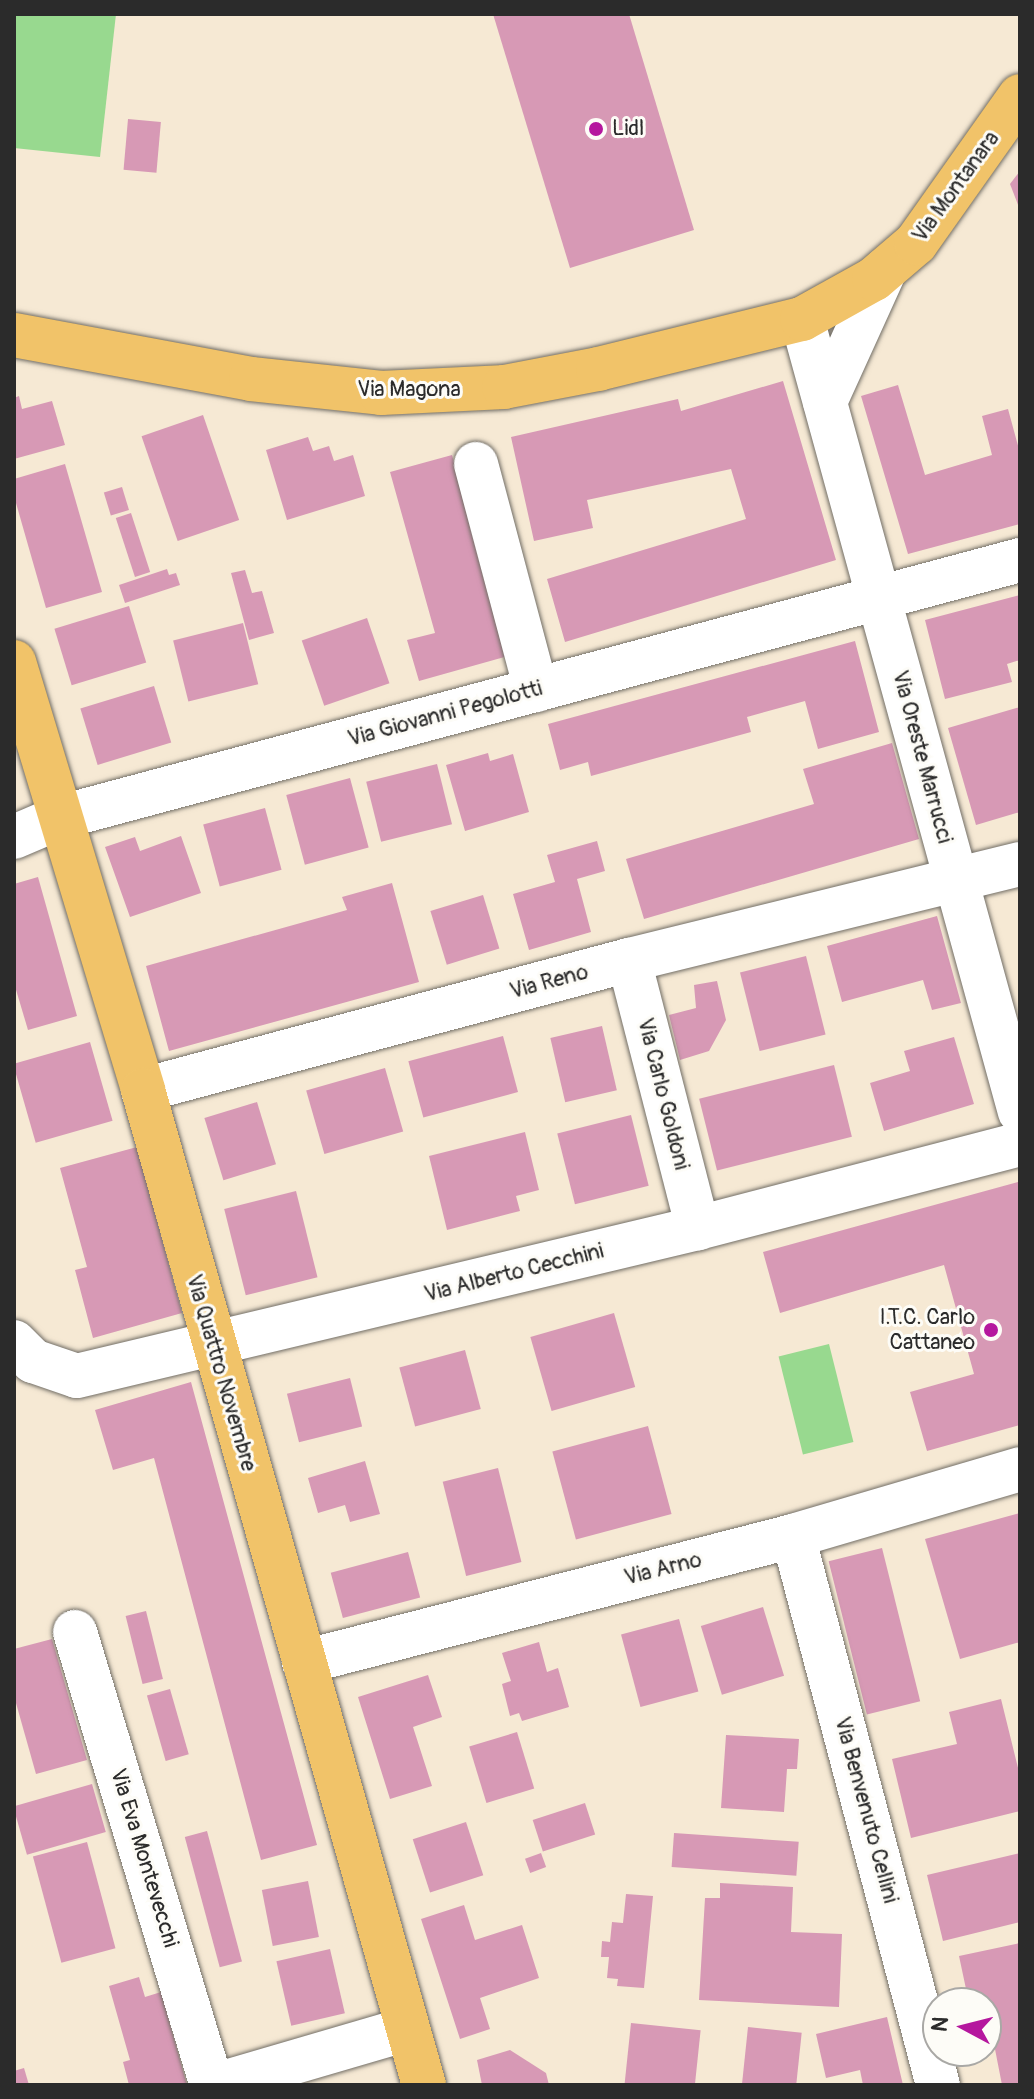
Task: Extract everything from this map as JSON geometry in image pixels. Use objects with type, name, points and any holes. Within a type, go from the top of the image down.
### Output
[{"type":"main road","name":"Via Montanara","points":[[802,319],[885,270],[934,220],[1020,96]]},
{"type":"main road","name":"Via Magona","points":[[14,335],[251,379],[395,393],[504,387],[802,319]]},
{"type":"main road","name":"Via Quattro Novembre","points":[[14,662],[143,1090],[424,2085]]},
{"type":"street","points":[[825,402],[885,270]]},
{"type":"street","name":"Via Oreste Marrucci","points":[[802,319],[1020,1112]]},
{"type":"street","points":[[476,464],[536,690]]},
{"type":"street","name":"Via Giovanni Pegolotti","points":[[14,837],[61,817],[1020,560]]},
{"type":"street","name":"Via Reno","points":[[143,1090],[629,960],[1020,864]]},
{"type":"street","name":"Via Carlo Goldoni","points":[[629,960],[698,1228]]},
{"type":"street","name":"Via Alberto Cecchini","points":[[14,1342],[33,1361],[77,1376],[698,1228],[1020,1144]]},
{"type":"street","name":"Via Arno","points":[[304,1662],[793,1536],[1020,1469]]},
{"type":"street","name":"Via Benvenuto Cellini","points":[[793,1536],[938,2085]]},
{"type":"street","name":"Via Eva Montevecchi","points":[[75,1632],[214,2085]]},
{"type":"street","points":[[214,2085],[407,2029]]},
{"type":"green space","points":[[14,14],[116,14],[100,157],[14,148]]},
{"type":"green space","points":[[829,1344],[853,1442],[803,1455],[779,1357]]},
{"type":"building","name":"Lidl","points":[[493,14],[629,14],[694,230],[570,268]]},
{"type":"building","points":[[128,119],[161,122],[156,173],[124,170]]},
{"type":"building","points":[[1020,171],[1020,210],[1010,184]]},
{"type":"building","points":[[783,381],[836,560],[565,642],[547,579],[746,519],[731,469],[587,500],[593,528],[534,541],[511,437],[678,399],[681,411]]},
{"type":"building","points":[[898,385],[925,475],[992,455],[982,416],[1008,409],[1020,453],[1020,524],[908,554],[861,396]]},
{"type":"building","points":[[19,396],[22,409],[52,401],[65,445],[14,459],[14,398]]},
{"type":"building","points":[[203,415],[239,520],[178,541],[142,436]]},
{"type":"building","points":[[308,437],[313,451],[329,446],[334,461],[353,455],[365,496],[287,520],[266,450]]},
{"type":"building","points":[[452,455],[508,656],[419,681],[407,640],[435,633],[390,472]]},
{"type":"building","points":[[65,464],[102,592],[46,608],[14,496],[14,479]]},
{"type":"building","points":[[122,487],[129,510],[111,516],[104,493]]},
{"type":"building","points":[[131,513],[150,572],[135,577],[116,518]]},
{"type":"building","points":[[167,569],[169,575],[176,573],[180,585],[125,603],[119,585]]},
{"type":"building","points":[[245,570],[252,593],[262,591],[274,633],[249,640],[231,573]]},
{"type":"building","points":[[1020,595],[1020,660],[1007,664],[1012,682],[945,699],[925,620]]},
{"type":"building","points":[[129,606],[146,662],[72,685],[54,629]]},
{"type":"building","points":[[367,618],[389,683],[324,706],[302,640]]},
{"type":"building","points":[[243,623],[258,684],[188,702],[173,640]]},
{"type":"building","points":[[855,641],[879,732],[818,749],[805,701],[747,717],[751,732],[591,776],[588,762],[560,770],[548,724]]},
{"type":"building","points":[[154,686],[171,742],[98,765],[80,709]]},
{"type":"building","points":[[1020,707],[1020,812],[976,825],[948,728]]},
{"type":"building","points":[[892,743],[919,839],[644,919],[626,859],[814,804],[803,769]]},
{"type":"building","points":[[488,753],[490,761],[513,754],[529,812],[465,831],[446,765]]},
{"type":"building","points":[[437,764],[452,824],[381,842],[366,782]]},
{"type":"building","points":[[350,778],[369,848],[305,865],[286,795]]},
{"type":"building","points":[[265,808],[282,870],[220,886],[203,825]]},
{"type":"building","points":[[181,836],[201,893],[130,917],[105,847],[135,837],[140,851]]},
{"type":"building","points":[[597,841],[605,871],[577,879],[591,932],[529,950],[513,894],[555,882],[547,855]]},
{"type":"building","points":[[38,877],[77,1016],[28,1030],[14,983],[14,884]]},
{"type":"building","points":[[392,883],[419,982],[169,1051],[146,966],[347,910],[342,897]]},
{"type":"building","points":[[483,895],[499,949],[447,965],[430,911]]},
{"type":"building","points":[[937,916],[961,1003],[932,1010],[923,980],[842,1002],[827,946]]},
{"type":"building","points":[[806,956],[826,1035],[760,1051],[740,972]]},
{"type":"building","points":[[717,981],[726,1020],[709,1051],[680,1060],[669,1015],[696,1008],[694,985]]},
{"type":"building","points":[[602,1026],[617,1090],[565,1102],[550,1038]]},
{"type":"building","points":[[503,1036],[518,1092],[423,1117],[408,1061]]},
{"type":"building","points":[[954,1037],[974,1104],[884,1131],[870,1083],[910,1071],[904,1051]]},
{"type":"building","points":[[90,1042],[113,1121],[36,1143],[14,1064]]},
{"type":"building","points":[[834,1065],[852,1137],[717,1170],[699,1099]]},
{"type":"building","points":[[385,1068],[403,1131],[324,1154],[306,1091]]},
{"type":"building","points":[[257,1102],[276,1164],[223,1180],[204,1118]]},
{"type":"building","points":[[631,1115],[649,1186],[575,1204],[557,1133]]},
{"type":"building","points":[[525,1132],[539,1190],[516,1196],[520,1211],[447,1230],[429,1156]]},
{"type":"building","points":[[137,1147],[182,1313],[93,1338],[75,1270],[87,1267],[60,1168]]},
{"type":"building","name":"I.T.C. Carlo Cattaneo","points":[[1018,1182],[1020,1425],[927,1451],[910,1392],[974,1374],[944,1265],[780,1313],[763,1252]]},
{"type":"building","points":[[296,1191],[318,1277],[246,1295],[224,1209]]},
{"type":"building","points":[[614,1313],[635,1387],[552,1411],[530,1337]]},
{"type":"building","points":[[465,1350],[481,1409],[415,1427],[399,1368]]},
{"type":"building","points":[[350,1378],[362,1427],[299,1442],[287,1394]]},
{"type":"building","points":[[191,1382],[317,1845],[261,1860],[154,1458],[113,1470],[95,1410]]},
{"type":"building","points":[[648,1426],[672,1514],[576,1540],[552,1452]]},
{"type":"building","points":[[365,1461],[380,1514],[350,1522],[345,1505],[318,1513],[308,1478]]},
{"type":"building","points":[[498,1468],[521,1562],[466,1576],[443,1482]]},
{"type":"building","points":[[1020,1513],[1020,1642],[960,1659],[925,1539]]},
{"type":"building","points":[[882,1548],[920,1701],[867,1715],[829,1561]]},
{"type":"building","points":[[408,1552],[420,1597],[343,1618],[331,1573]]},
{"type":"building","points":[[763,1607],[784,1676],[722,1695],[701,1626]]},
{"type":"building","points":[[146,1611],[163,1679],[143,1684],[126,1616]]},
{"type":"building","points":[[679,1619],[698,1691],[640,1707],[621,1635]]},
{"type":"building","points":[[52,1639],[87,1760],[36,1774],[14,1696],[14,1649]]},
{"type":"building","points":[[539,1642],[547,1672],[558,1668],[569,1707],[522,1721],[519,1713],[510,1716],[502,1684],[511,1681],[502,1653]]},
{"type":"building","points":[[428,1675],[442,1717],[413,1727],[432,1786],[390,1799],[358,1697]]},
{"type":"building","points":[[170,1689],[189,1754],[166,1761],[147,1696]]},
{"type":"building","points":[[1001,1699],[1020,1776],[1020,1811],[911,1838],[892,1759],[957,1744],[949,1712]]},
{"type":"building","points":[[517,1732],[534,1788],[486,1803],[469,1747]]},
{"type":"building","points":[[726,1735],[799,1739],[797,1769],[787,1769],[784,1812],[721,1808]]},
{"type":"building","points":[[92,1784],[106,1832],[27,1855],[14,1806]]},
{"type":"building","points":[[585,1803],[595,1834],[543,1851],[533,1820]]},
{"type":"building","points":[[466,1822],[483,1875],[430,1893],[413,1839]]},
{"type":"building","points":[[207,1831],[242,1961],[220,1967],[185,1837]]},
{"type":"building","points":[[674,1833],[799,1842],[796,1876],[672,1867]]},
{"type":"building","points":[[87,1842],[115,1948],[61,1963],[33,1856]]},
{"type":"building","points":[[541,1853],[546,1867],[530,1873],[525,1859]]},
{"type":"building","points":[[1020,1853],[1020,1922],[943,1941],[927,1875]]},
{"type":"building","points":[[308,1881],[319,1937],[273,1946],[262,1890]]},
{"type":"building","points":[[720,1883],[793,1887],[791,1932],[842,1934],[839,2007],[699,2000],[705,1898],[720,1898]]},
{"type":"building","points":[[626,1894],[653,1896],[644,1988],[617,1986],[618,1979],[607,1978],[609,1957],[601,1957],[602,1941],[610,1942],[612,1922],[623,1923]]},
{"type":"building","points":[[464,1905],[475,1940],[522,1925],[539,1978],[480,1998],[490,2029],[460,2039],[421,1919]]},
{"type":"building","points":[[1020,1943],[1020,2085],[1002,2085],[998,2067],[1002,2067],[1002,1987],[966,1987],[959,1956]]},
{"type":"building","points":[[330,1949],[345,2013],[291,2026],[276,1961]]},
{"type":"building","points":[[139,1977],[145,1997],[161,1992],[187,2085],[129,2085],[123,2062],[130,2060],[109,1986]]},
{"type":"building","points":[[887,2017],[903,2085],[863,2085],[860,2070],[826,2078],[816,2034]]},
{"type":"building","points":[[631,2023],[701,2030],[695,2085],[625,2085]]},
{"type":"building","points":[[748,2027],[802,2033],[796,2085],[742,2085]]},
{"type":"building","points":[[510,2050],[546,2073],[549,2085],[482,2085],[477,2060]]},
{"type":"building","points":[[24,2068],[29,2085],[14,2085],[14,2071]]},
{"type":"place","name":"Lidl","points":[[596,129]]},
{"type":"place","name":"I.T.C. Carlo Cattaneo","points":[[991,1330]]}]
